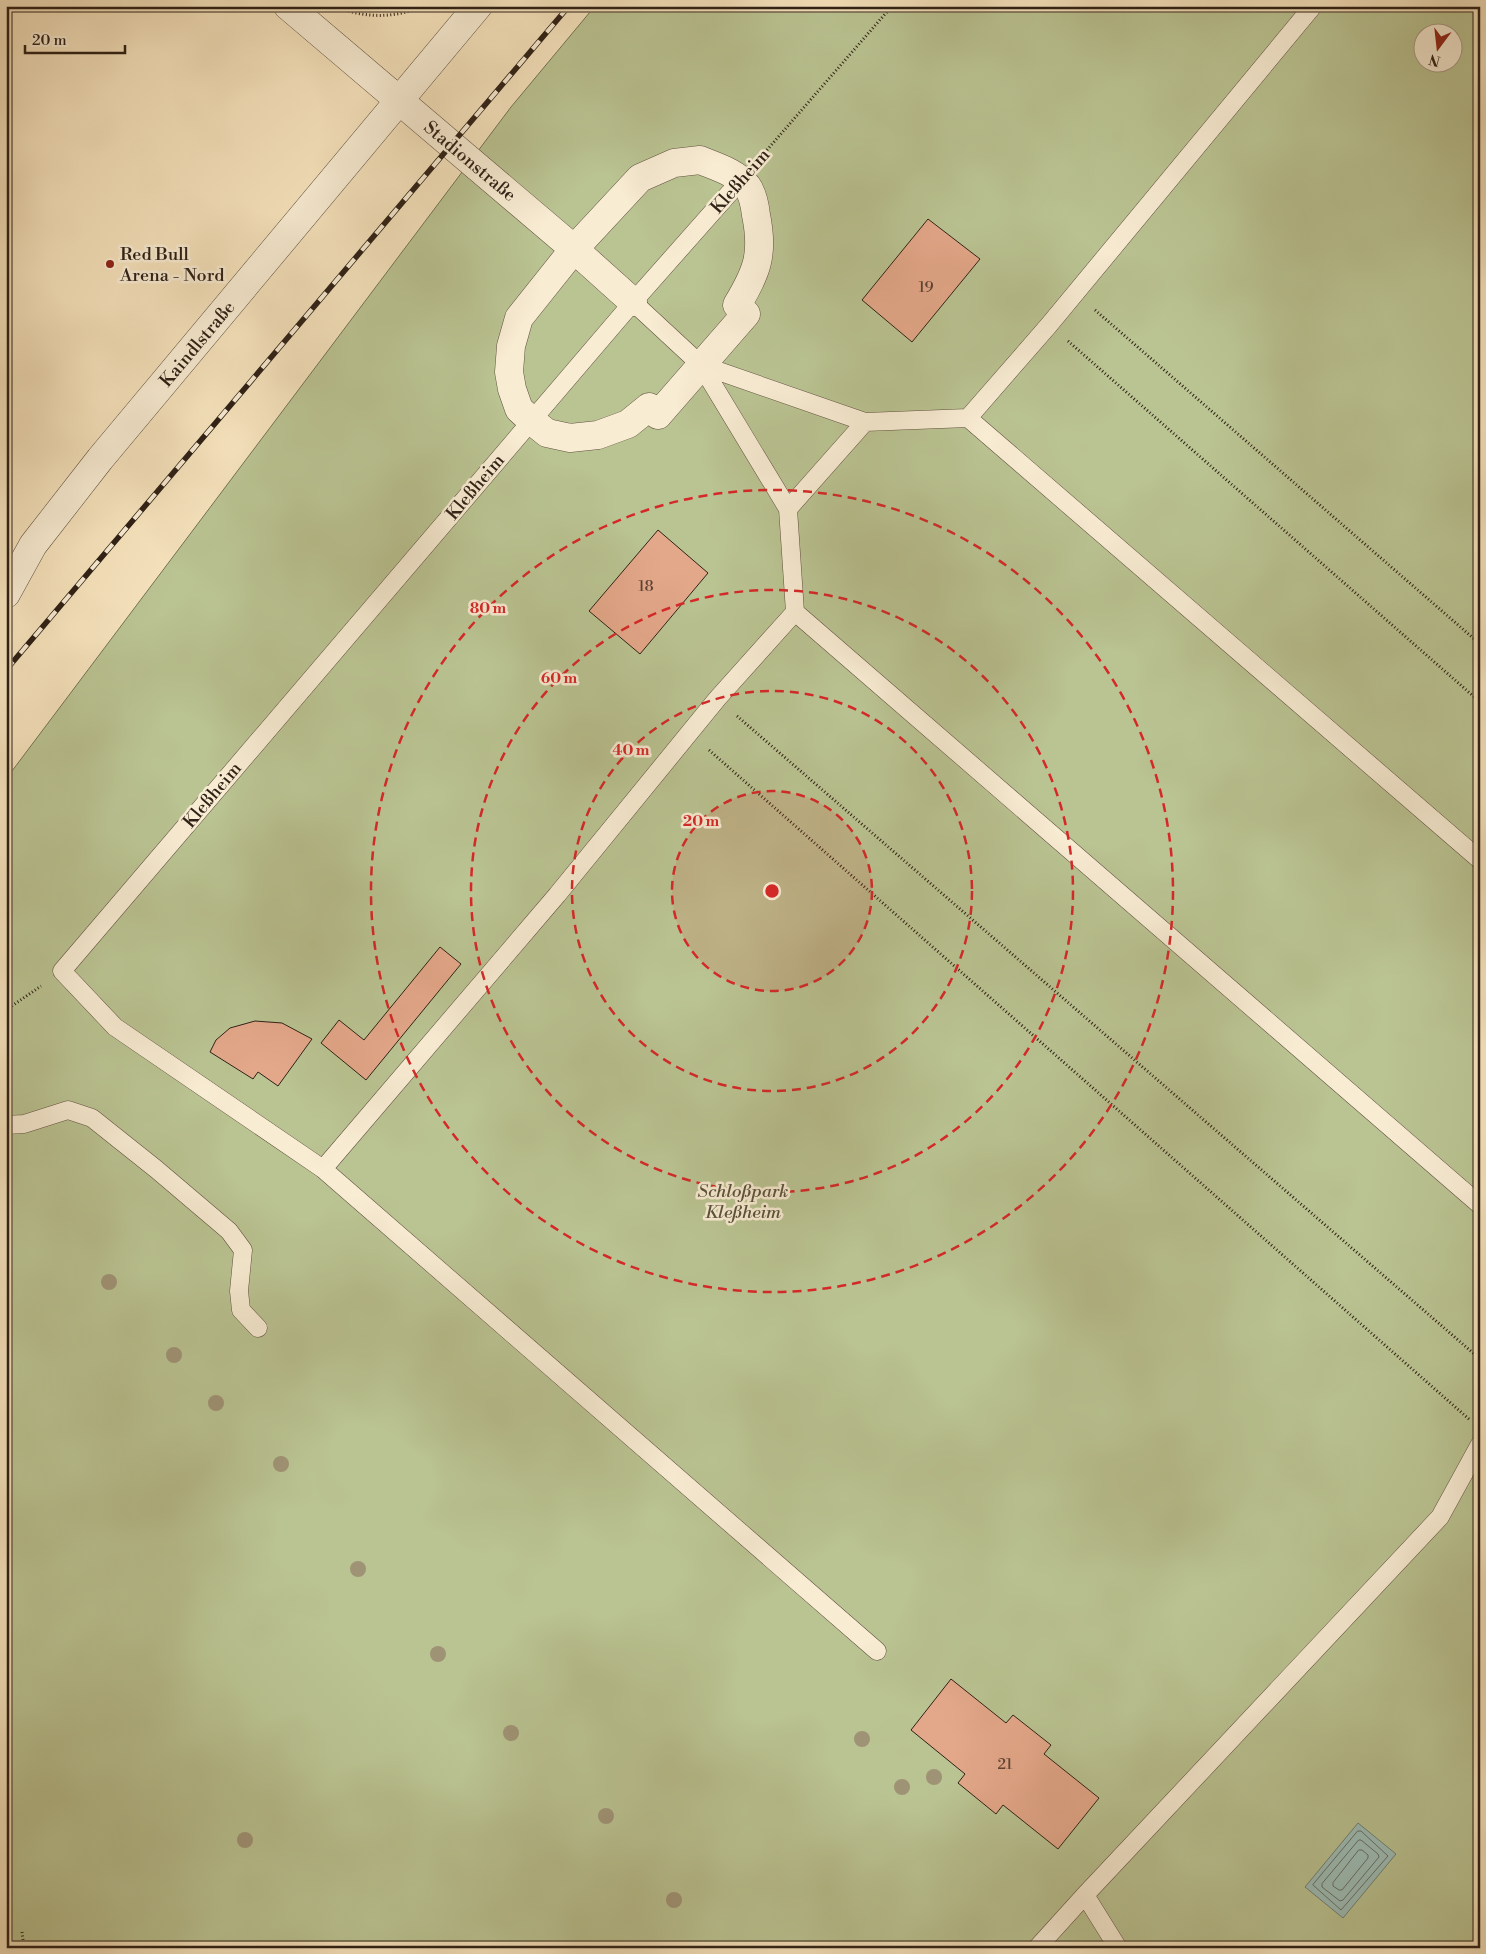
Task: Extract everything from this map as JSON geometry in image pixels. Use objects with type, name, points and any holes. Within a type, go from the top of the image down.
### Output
[{"type":"street","name":"Stadionstraße","points":[[288,6],[574,249],[633,302]]},
{"type":"street","points":[[399,102],[478,6]]},
{"type":"street","name":"Kaindlstraße","points":[[6,594],[33,545],[65,503],[399,102]]},
{"type":"street","points":[[700,160],[730,172],[740,181],[748,187],[760,231],[759,256],[752,280],[736,305],[746,314],[658,414],[649,407],[628,424],[598,435],[570,438],[547,433],[532,421],[519,409],[512,390],[509,372],[511,346],[519,318],[574,249],[640,178],[674,163],[700,160]]},
{"type":"lane","points":[[968,418],[1076,292],[1313,6]]},
{"type":"lane","name":"Kleßheim","points":[[62,971],[633,302],[740,181]]},
{"type":"lane","points":[[633,302],[701,365],[788,509],[795,612],[1480,1205]]},
{"type":"lane","points":[[701,365],[865,422],[968,418],[1480,860]]},
{"type":"lane","points":[[788,509],[865,422]]},
{"type":"lane","points":[[323,1169],[557,895],[717,699],[795,612]]},
{"type":"lane","points":[[62,971],[115,1027],[323,1169],[877,1651]]},
{"type":"lane","points":[[6,1125],[24,1124],[68,1110],[92,1118],[137,1153],[229,1231],[243,1250],[239,1291],[241,1310],[258,1328]]},
{"type":"lane","points":[[1037,1948],[1440,1517],[1480,1444]]},
{"type":"lane","points":[[1085,1895],[1118,1948]]},
{"type":"path","points":[[337,6],[344,10],[369,16],[393,16],[423,6]]},
{"type":"path","name":"Kleßheim","points":[[740,181],[892,6]]},
{"type":"path","points":[[1076,292],[1480,644]]},
{"type":"path","points":[[1049,324],[1480,702]]},
{"type":"path","points":[[717,699],[1480,1359]]},
{"type":"path","points":[[690,733],[1472,1422]]},
{"type":"path","points":[[6,1010],[62,971]]},
{"type":"path","points":[[22,1932],[24,1948]]},
{"type":"green space","name":"Schloßpark Kleßheim","points":[[595,6],[1480,6],[1480,1948],[6,1948],[6,779],[511,107]]},
{"type":"water","points":[[1358,1823],[1396,1854],[1343,1918],[1305,1887]]},
{"type":"building","points":[[928,219],[980,259],[912,342],[862,300]]},
{"type":"building","points":[[658,530],[708,573],[640,654],[589,611]]},
{"type":"building","points":[[440,947],[461,964],[366,1080],[321,1043],[339,1020],[364,1040]]},
{"type":"building","points":[[255,1021],[282,1023],[312,1039],[278,1086],[258,1072],[253,1079],[210,1052],[216,1040],[230,1028]]},
{"type":"building","points":[[951,1679],[1006,1723],[1013,1715],[1051,1745],[1044,1754],[1099,1798],[1058,1849],[1003,1805],[996,1814],[958,1783],[965,1774],[911,1730]]},
{"type":"railway","points":[[6,670],[569,6]]},
{"type":"place","name":"Red Bull Arena - Nord","points":[[110,264]]}]
